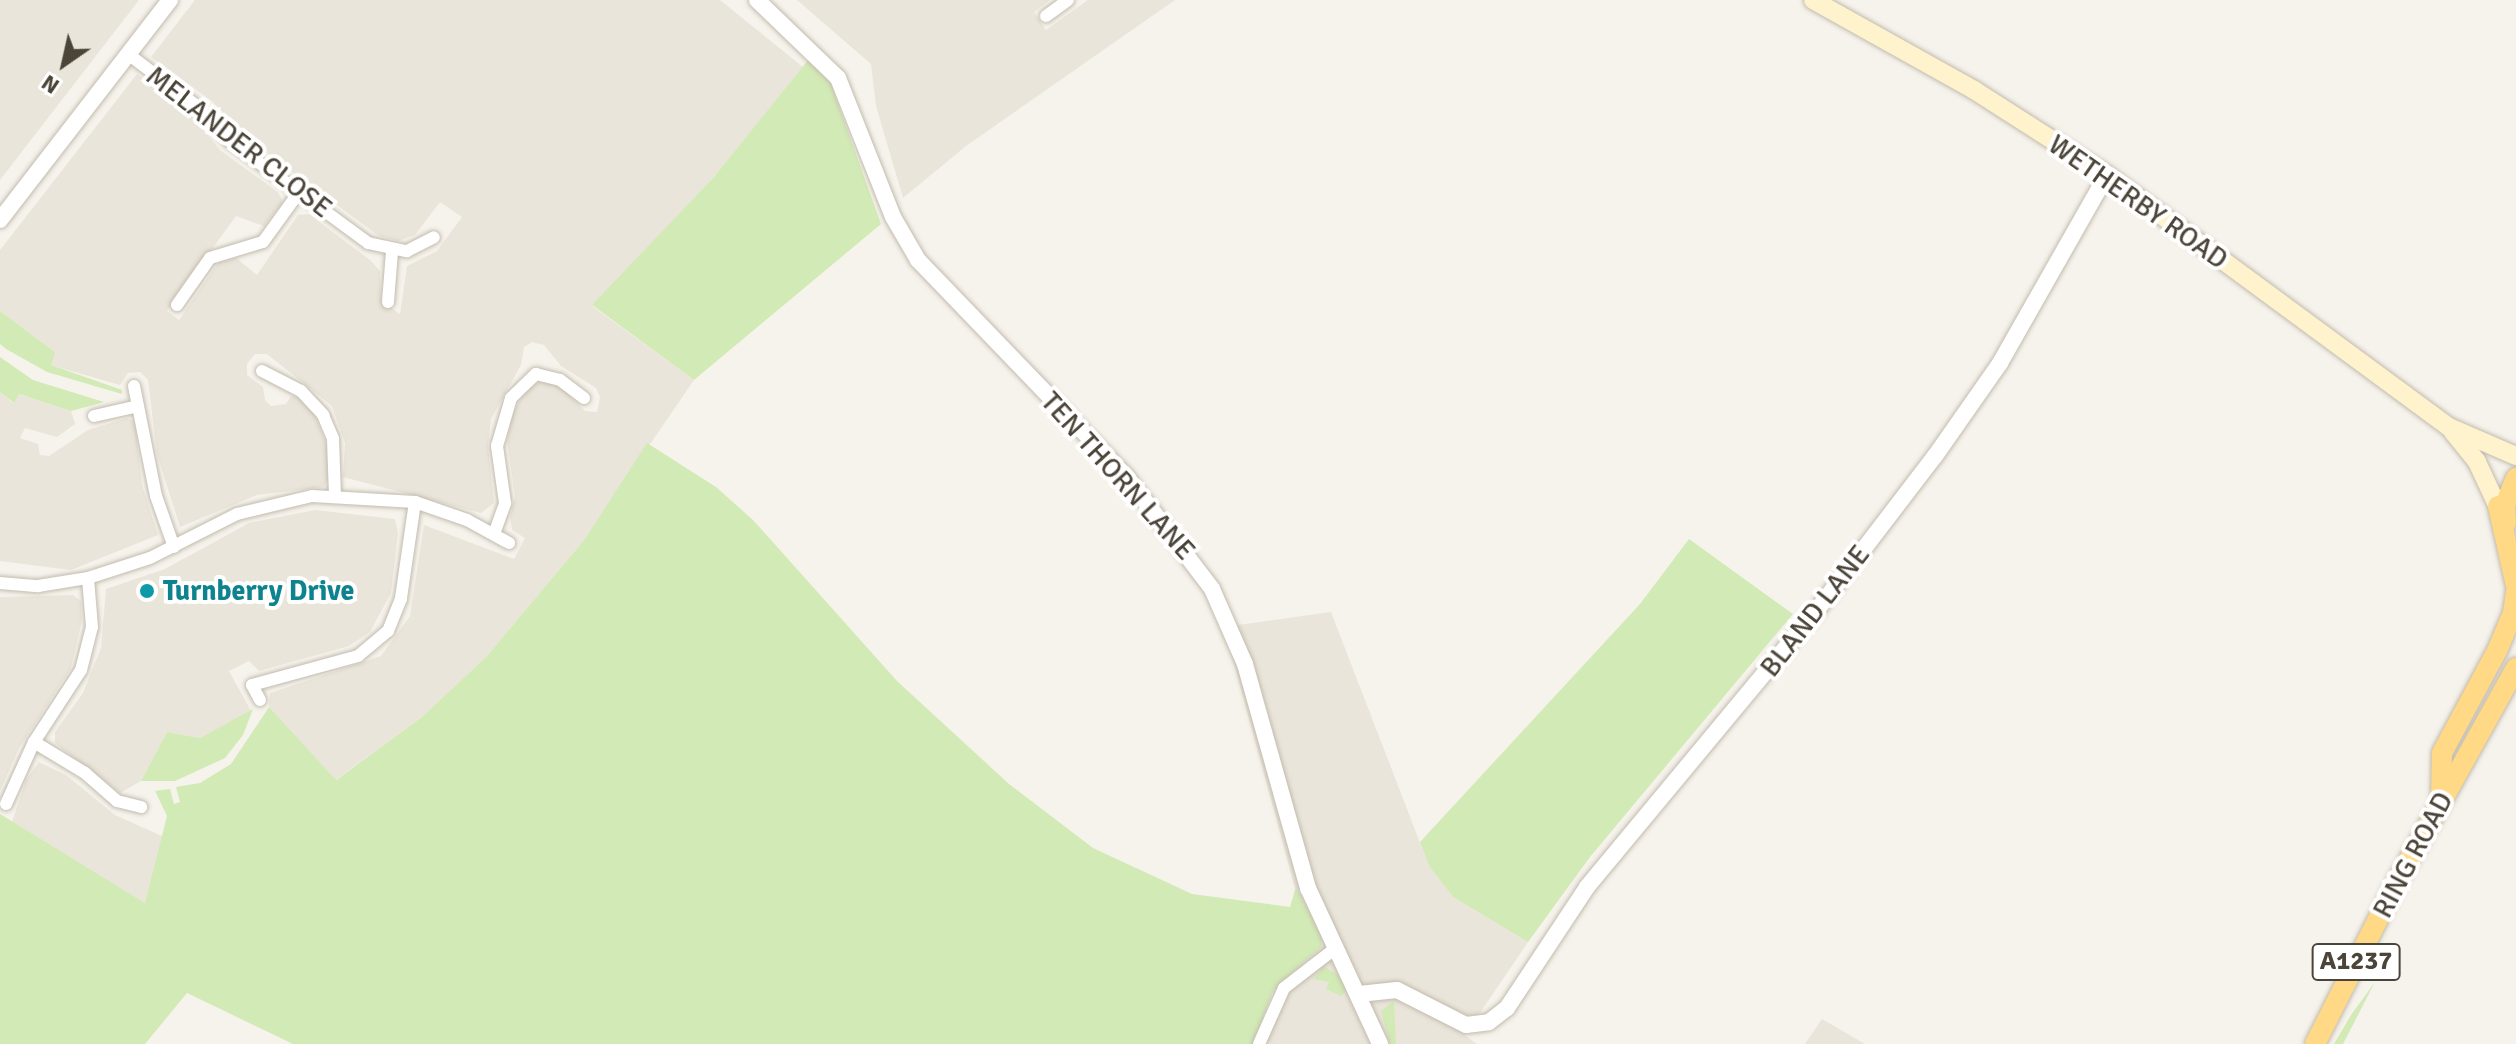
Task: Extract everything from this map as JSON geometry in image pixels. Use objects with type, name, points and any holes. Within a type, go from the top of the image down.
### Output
[{"type":"highway","points":[[2440,803],[2442,753],[2497,651],[2516,589],[2502,515],[2516,478]]},
{"type":"highway","points":[[2502,515],[2516,548]]},
{"type":"highway","name":"RING ROAD","points":[[2315,1044],[2440,803],[2516,668]]},
{"type":"main road","name":"WETHERBY ROAD","points":[[1813,0],[1974,90],[2107,175],[2449,427],[2516,456]]},
{"type":"main road","name":"WETHERBY ROAD","points":[[2449,427],[2477,462],[2502,515]]},
{"type":"street","points":[[0,220],[170,0]]},
{"type":"street","name":"TEN THORN LANE","points":[[757,0],[830,67],[848,97],[893,217],[932,278],[1126,476],[1212,589],[1245,664],[1301,867],[1380,1044]]},
{"type":"street","points":[[1046,16],[1068,0]]},
{"type":"street","name":"MELANDER CLOSE","points":[[128,54],[194,104],[228,140],[368,243],[392,251]]},
{"type":"street","name":"BLAND LANE","points":[[1359,994],[1397,990],[1459,1023],[1489,1022],[1507,1008],[1587,887],[1814,614],[1935,456],[2007,351],[2107,175]]},
{"type":"street","points":[[177,305],[210,258],[263,242],[299,192]]},
{"type":"street","points":[[388,302],[392,251],[407,251],[434,237]]},
{"type":"street","points":[[494,534],[505,503],[499,430],[511,398],[536,374],[536,360]]},
{"type":"street","points":[[262,371],[301,391],[323,415],[333,439],[335,495]]},
{"type":"street","points":[[536,374],[560,380],[584,398]]},
{"type":"street","points":[[276,395],[283,381]]},
{"type":"street","points":[[134,386],[150,446],[156,496],[174,547]]},
{"type":"street","points":[[94,416],[138,406]]},
{"type":"street","points":[[0,583],[38,586],[88,578],[174,547],[237,514],[335,495],[415,502],[509,543]]},
{"type":"street","points":[[260,700],[249,680],[358,656],[380,642],[398,611],[415,502]]},
{"type":"street","points":[[6,804],[34,742],[81,670],[92,627],[88,578]]},
{"type":"street","points":[[34,742],[85,773],[117,801],[141,807]]},
{"type":"street","points":[[1259,1044],[1284,988],[1337,947]]},
{"type":"shaded area","points":[[0,0],[139,0],[0,180]]},
{"type":"shaded area","points":[[195,0],[720,0],[803,67],[713,178],[592,306],[694,380],[585,539],[487,656],[422,717],[335,780],[269,707],[270,693],[381,656],[410,616],[424,525],[514,559],[525,538],[512,530],[510,517],[515,496],[507,441],[512,415],[527,388],[543,381],[561,387],[585,411],[597,412],[600,397],[596,388],[561,366],[544,345],[532,342],[524,347],[521,365],[491,419],[488,446],[494,503],[481,513],[343,477],[345,443],[332,406],[267,354],[255,354],[247,364],[247,375],[263,387],[265,400],[271,406],[286,404],[291,396],[300,398],[314,413],[329,452],[330,477],[323,487],[257,495],[180,527],[157,454],[148,380],[140,372],[128,373],[120,385],[50,365],[54,351],[0,311],[0,250],[137,74],[194,118],[221,151],[278,192],[283,202],[264,226],[236,216],[167,311],[179,320],[218,263],[236,258],[257,275],[298,215],[309,214],[370,260],[380,271],[381,301],[400,314],[407,266],[437,251],[462,217],[440,202],[415,235],[398,241],[379,236],[228,125],[213,102],[151,57]]},
{"type":"shaded area","points":[[797,0],[1050,0],[1034,12],[1046,30],[1088,0],[1175,0],[966,146],[903,198],[876,106],[871,64]]},
{"type":"shaded area","points":[[0,392],[13,403],[18,394],[71,411],[75,424],[57,437],[25,428],[20,438],[38,444],[40,455],[49,456],[88,430],[127,418],[135,422],[142,485],[158,535],[71,570],[0,561]]},
{"type":"shaded area","points":[[315,510],[395,519],[398,533],[391,593],[370,632],[349,646],[259,671],[249,661],[229,671],[251,711],[200,738],[167,732],[141,781],[120,793],[55,743],[55,732],[83,693],[101,648],[106,589],[165,569],[249,523]]},
{"type":"shaded area","points":[[73,595],[81,601],[82,620],[71,668],[19,748],[0,791],[0,597]]},
{"type":"shaded area","points":[[1331,612],[1429,866],[1453,897],[1528,942],[1465,1035],[1477,1044],[1253,1044],[1271,1002],[1295,888],[1224,627]]},
{"type":"shaded area","points":[[39,762],[66,775],[115,815],[164,837],[145,903],[12,822],[26,780]]},
{"type":"shaded area","points":[[1822,1019],[1865,1044],[1805,1044]]},
{"type":"green space","points":[[809,59],[831,84],[881,224],[694,380],[592,305],[713,178]]},
{"type":"green space","points":[[0,311],[55,352],[51,365],[122,390],[122,394],[47,372],[6,349],[0,344]]},
{"type":"green space","points":[[0,357],[33,380],[104,402],[71,411],[19,394],[14,403],[0,392]]},
{"type":"green space","points":[[647,443],[716,487],[753,520],[897,681],[1009,784],[1093,848],[1192,894],[1290,907],[1296,888],[1322,935],[1321,947],[1274,989],[1253,1044],[293,1044],[187,993],[145,1044],[0,1044],[0,814],[145,903],[167,816],[155,791],[170,789],[174,804],[180,802],[176,787],[200,783],[231,764],[269,707],[336,780],[422,717],[487,656],[585,539]]},
{"type":"green space","points":[[1689,539],[1793,614],[1590,857],[1528,942],[1453,897],[1429,866],[1420,842],[1640,604]]},
{"type":"green space","points":[[253,709],[243,735],[225,758],[175,781],[141,781],[167,732],[200,738]]},
{"type":"green space","points":[[1323,966],[1341,977],[1347,989],[1341,996],[1326,989],[1329,982],[1314,979]]},
{"type":"green space","points":[[2375,982],[2343,1044],[2334,1044],[2351,1015]]},
{"type":"green space","points":[[1394,1001],[1396,1044],[1390,1044],[1381,1011]]},
{"type":"place","name":"Turnberry Drive","points":[[147,591]]}]
